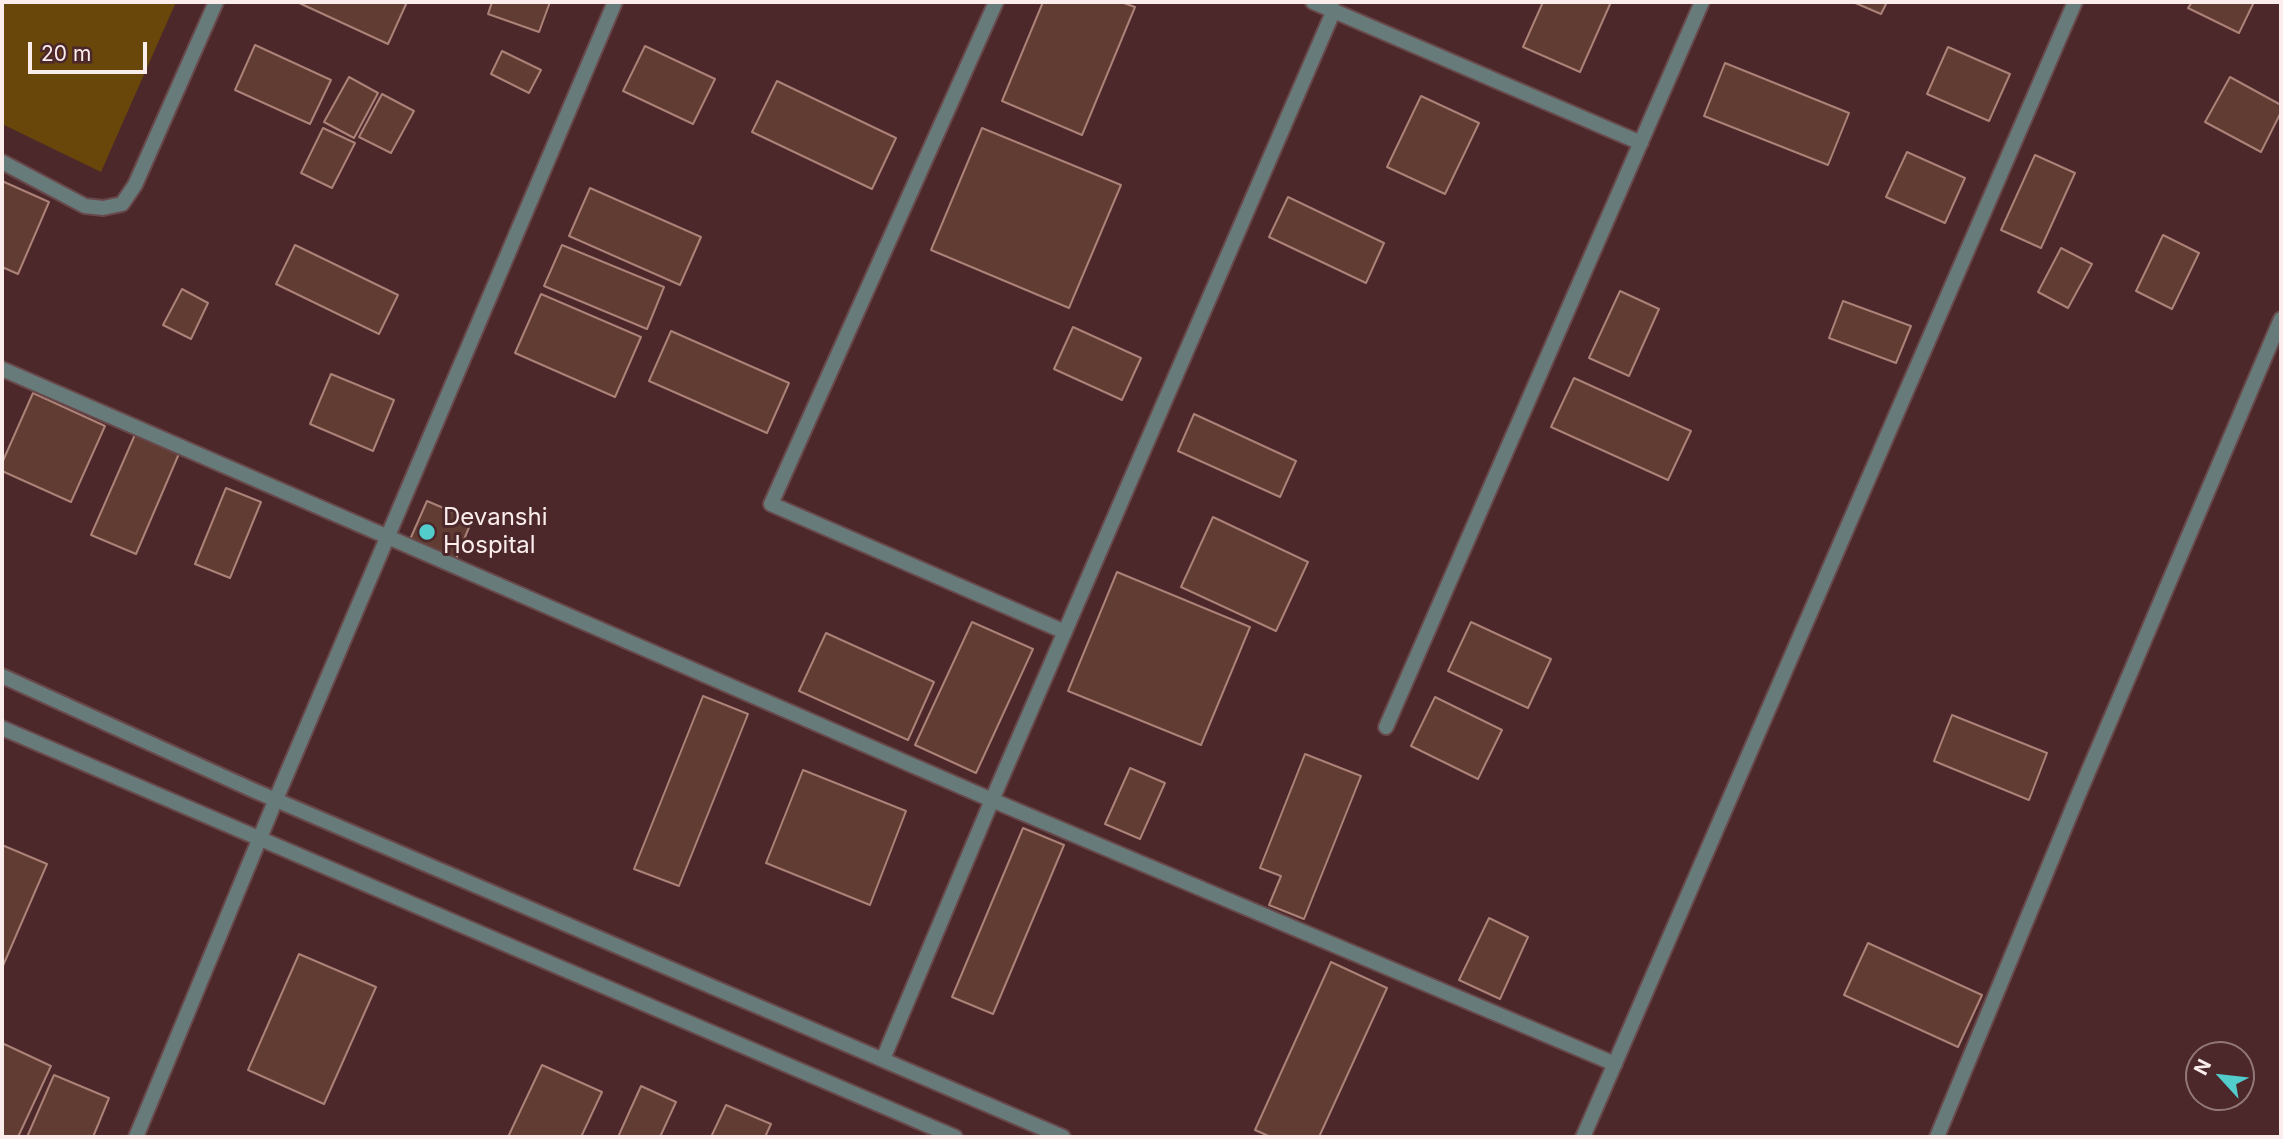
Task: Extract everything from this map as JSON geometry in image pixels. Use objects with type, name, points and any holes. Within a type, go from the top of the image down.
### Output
[{"type":"street","points":[[2,162],[85,206],[103,208],[122,204],[135,184],[216,2]]},
{"type":"street","points":[[136,1137],[276,799],[615,2]]},
{"type":"street","points":[[996,2],[771,504],[1065,632]]},
{"type":"street","points":[[1314,2],[1641,143]]},
{"type":"street","points":[[1386,727],[1702,2]]},
{"type":"street","points":[[1583,1137],[2074,2]]},
{"type":"street","points":[[883,1059],[992,800],[1334,10]]},
{"type":"street","points":[[1937,1137],[2077,798],[2281,319]]},
{"type":"street","points":[[2,369],[992,800],[1615,1064]]},
{"type":"street","points":[[2,676],[276,799],[1063,1137]]},
{"type":"street","points":[[2,728],[954,1137]]},
{"type":"shaded area","points":[[2,2],[176,2],[101,172],[2,124]]},
{"type":"building","points":[[297,2],[407,2],[388,44]]},
{"type":"building","points":[[492,2],[550,2],[539,32],[488,14]]},
{"type":"building","points":[[1043,2],[1121,2],[1135,7],[1082,135],[1002,101]]},
{"type":"building","points":[[1543,2],[1611,2],[1580,72],[1523,47]]},
{"type":"building","points":[[1853,2],[1887,2],[1881,14]]},
{"type":"building","points":[[2192,2],[2254,2],[2239,33],[2188,8]]},
{"type":"building","points":[[255,45],[331,80],[310,124],[235,90]]},
{"type":"building","points":[[645,46],[715,79],[693,124],[623,91]]},
{"type":"building","points":[[1948,47],[2010,74],[1989,121],[1927,94]]},
{"type":"building","points":[[502,51],[541,70],[529,93],[491,74]]},
{"type":"building","points":[[1725,63],[1849,113],[1828,165],[1704,116]]},
{"type":"building","points":[[349,77],[378,93],[354,138],[324,122]]},
{"type":"building","points":[[2230,77],[2281,105],[2281,112],[2261,152],[2205,122]]},
{"type":"building","points":[[777,81],[896,138],[872,189],[752,132]]},
{"type":"building","points":[[382,94],[414,111],[391,153],[359,137]]},
{"type":"building","points":[[1421,96],[1479,123],[1445,194],[1387,167]]},
{"type":"building","points":[[323,128],[355,143],[332,188],[301,173]]},
{"type":"building","points":[[982,128],[1121,185],[1069,308],[931,250]]},
{"type":"building","points":[[1907,152],[1965,178],[1945,223],[1886,197]]},
{"type":"building","points":[[2035,155],[2075,173],[2041,248],[2001,230]]},
{"type":"building","points":[[2,181],[49,202],[18,274],[2,267]]},
{"type":"building","points":[[590,188],[701,237],[680,285],[569,236]]},
{"type":"building","points":[[1288,197],[1384,243],[1366,283],[1269,237]]},
{"type":"building","points":[[2163,235],[2199,253],[2172,309],[2136,291]]},
{"type":"building","points":[[295,245],[398,295],[379,334],[276,284]]},
{"type":"building","points":[[562,245],[664,287],[647,329],[544,286]]},
{"type":"building","points":[[2061,248],[2092,264],[2068,308],[2038,292]]},
{"type":"building","points":[[182,289],[208,303],[191,339],[163,325]]},
{"type":"building","points":[[1620,291],[1659,309],[1629,376],[1589,358]]},
{"type":"building","points":[[541,294],[641,337],[615,397],[515,353]]},
{"type":"building","points":[[1843,301],[1911,326],[1896,363],[1829,338]]},
{"type":"building","points":[[1073,327],[1141,358],[1122,400],[1054,369]]},
{"type":"building","points":[[671,331],[789,383],[767,433],[649,381]]},
{"type":"building","points":[[331,374],[394,400],[373,451],[310,424]]},
{"type":"building","points":[[1574,378],[1691,431],[1668,480],[1551,427]]},
{"type":"building","points":[[33,393],[105,426],[71,502],[2,471],[2,463]]},
{"type":"building","points":[[1194,414],[1296,461],[1280,497],[1178,451]]},
{"type":"building","points":[[137,430],[181,449],[136,554],[91,535]]},
{"type":"building","points":[[226,488],[261,502],[230,578],[195,564]]},
{"type":"building","points":[[427,501],[472,520],[454,564],[408,544]]},
{"type":"building","points":[[1213,517],[1308,562],[1276,631],[1181,587]]},
{"type":"building","points":[[1117,572],[1250,627],[1201,745],[1068,691]]},
{"type":"building","points":[[972,622],[1033,649],[976,773],[915,745]]},
{"type":"building","points":[[1471,622],[1551,659],[1528,708],[1448,671]]},
{"type":"building","points":[[826,633],[934,682],[908,740],[799,691]]},
{"type":"building","points":[[703,696],[748,714],[679,886],[634,869]]},
{"type":"building","points":[[1435,697],[1502,730],[1478,779],[1411,746]]},
{"type":"building","points":[[1952,715],[2047,753],[2029,800],[1934,761]]},
{"type":"building","points":[[1305,754],[1361,776],[1304,919],[1269,905],[1281,876],[1260,868]]},
{"type":"building","points":[[1130,768],[1165,783],[1140,839],[1105,824]]},
{"type":"building","points":[[803,770],[906,811],[870,905],[766,863]]},
{"type":"building","points":[[1023,828],[1064,845],[993,1014],[952,997]]},
{"type":"building","points":[[2,845],[47,864],[2,968]]},
{"type":"building","points":[[1489,918],[1528,937],[1500,999],[1459,980]]},
{"type":"building","points":[[1868,943],[1982,995],[1958,1047],[1844,995]]},
{"type":"building","points":[[299,954],[376,987],[324,1104],[248,1070]]},
{"type":"building","points":[[1331,962],[1387,988],[1319,1137],[1271,1137],[1255,1130]]},
{"type":"building","points":[[2,1043],[51,1066],[18,1137],[2,1137]]},
{"type":"building","points":[[542,1065],[602,1092],[581,1137],[508,1137]]},
{"type":"building","points":[[54,1075],[109,1098],[93,1137],[27,1137]]},
{"type":"building","points":[[641,1086],[676,1102],[660,1137],[618,1137]]},
{"type":"building","points":[[726,1105],[771,1124],[765,1137],[711,1137]]},
{"type":"place","name":"Devanshi Hospital","points":[[427,532]]}]
